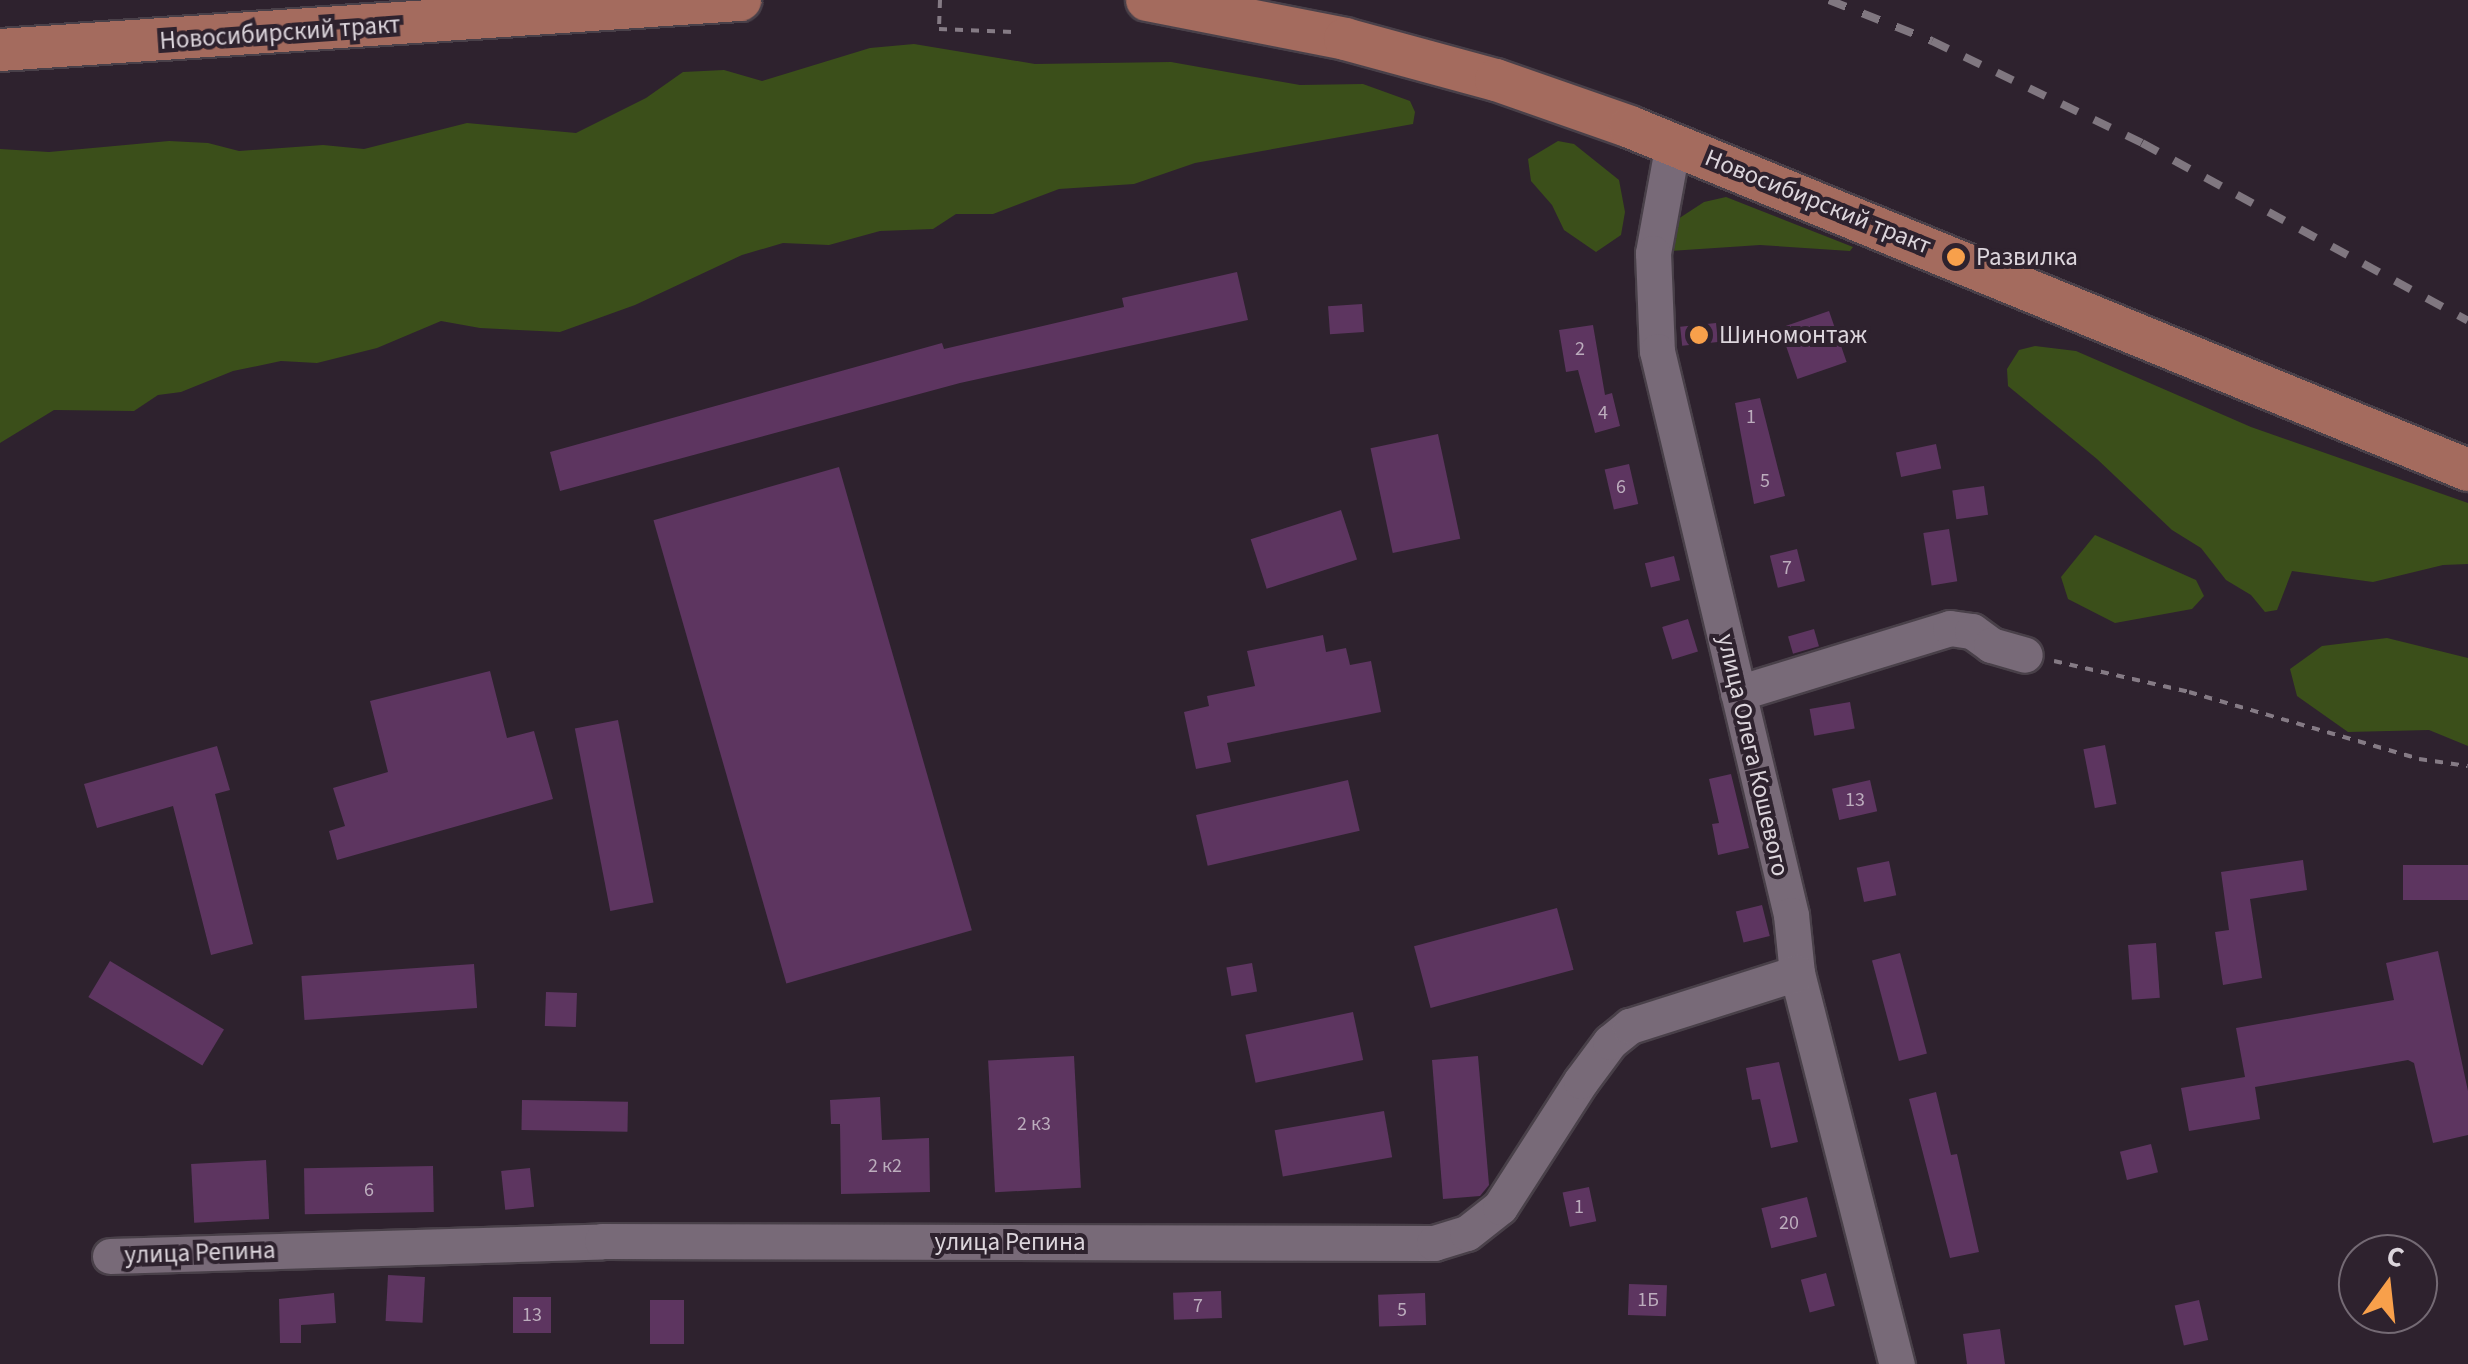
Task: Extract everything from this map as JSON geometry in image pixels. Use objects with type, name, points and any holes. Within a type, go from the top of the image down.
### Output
[{"type":"main road","name":"Новосибирский тракт","points":[[0,50],[740,0]]},
{"type":"main road","name":"Новосибирский тракт","points":[[1147,0],[1402,54],[1496,80],[1673,143],[2468,470]]},
{"type":"street","name":"улица Олега Кошевого","points":[[1673,143],[1653,253],[1657,351],[1792,915],[1797,973],[1898,1364]]},
{"type":"street","points":[[1738,694],[1950,628],[1972,631],[1991,645],[2025,654]]},
{"type":"street","name":"улица Репина","points":[[110,1256],[602,1241],[1434,1243],[1466,1233],[1500,1207],[1581,1080],[1610,1042],[1630,1026],[1797,973]]},
{"type":"path","points":[[940,0],[939,28],[1012,32]]},
{"type":"path","points":[[2025,654],[2189,692],[2403,755],[2468,766]]},
{"type":"green space","points":[[914,44],[1035,64],[1171,62],[1300,85],[1363,84],[1410,101],[1415,112],[1413,124],[1195,163],[1134,184],[1059,189],[993,214],[956,214],[933,229],[880,231],[829,245],[783,243],[742,255],[635,305],[560,332],[480,328],[441,321],[377,348],[317,363],[281,361],[233,371],[181,392],[158,395],[134,411],[54,410],[0,443],[0,149],[49,152],[169,141],[208,143],[239,151],[323,145],[364,149],[467,123],[576,133],[646,98],[683,72],[724,70],[762,81],[870,48]]},
{"type":"green space","points":[[1558,141],[1574,144],[1619,180],[1625,212],[1621,235],[1596,252],[1564,230],[1552,205],[1531,181],[1528,159]]},
{"type":"green space","points":[[1726,197],[1853,247],[1850,251],[1760,245],[1670,251],[1678,219],[1704,202]]},
{"type":"green space","points":[[2035,346],[2076,351],[2251,427],[2468,503],[2468,564],[2443,565],[2373,582],[2292,571],[2277,610],[2265,612],[2251,595],[2226,580],[2201,548],[2172,530],[2097,459],[2008,386],[2007,369],[2019,350]]},
{"type":"green space","points":[[2095,535],[2196,580],[2204,596],[2192,609],[2115,623],[2068,599],[2061,577]]},
{"type":"green space","points":[[2387,638],[2468,658],[2468,746],[2429,730],[2348,732],[2297,696],[2290,669],[2322,646]]},
{"type":"building","points":[[1237,272],[1248,320],[960,383],[560,491],[550,452],[942,343],[944,349],[1124,307],[1122,298]]},
{"type":"building","points":[[1362,304],[1364,332],[1330,334],[1328,306]]},
{"type":"building","points":[[1829,311],[1847,362],[1797,379],[1780,328]]},
{"type":"building","name":"Шиномонтаж","points":[[1716,323],[1718,342],[1682,346],[1680,327]]},
{"type":"building","points":[[1593,325],[1605,395],[1612,393],[1620,426],[1595,433],[1578,370],[1566,372],[1559,330]]},
{"type":"building","points":[[1760,398],[1785,496],[1754,504],[1735,403]]},
{"type":"building","points":[[1438,434],[1460,539],[1393,553],[1371,448]]},
{"type":"building","points":[[1936,444],[1941,468],[1901,477],[1896,453]]},
{"type":"building","points":[[1629,464],[1638,504],[1614,510],[1605,470]]},
{"type":"building","points":[[839,467],[972,930],[786,984],[653,520]]},
{"type":"building","points":[[1984,486],[1988,515],[1956,519],[1952,490]]},
{"type":"building","points":[[1341,510],[1357,559],[1267,589],[1251,539]]},
{"type":"building","points":[[1949,529],[1957,581],[1932,585],[1923,533]]},
{"type":"building","points":[[1797,549],[1805,581],[1778,588],[1770,556]]},
{"type":"building","points":[[1674,556],[1680,580],[1651,588],[1645,563]]},
{"type":"building","points":[[1688,619],[1698,652],[1672,659],[1662,627]]},
{"type":"building","points":[[1814,629],[1819,646],[1793,654],[1788,636]]},
{"type":"building","points":[[1323,635],[1326,652],[1346,648],[1350,665],[1371,661],[1381,712],[1227,743],[1231,762],[1196,769],[1184,712],[1209,706],[1207,696],[1255,686],[1247,651]]},
{"type":"building","points":[[490,671],[507,738],[534,731],[553,799],[337,860],[329,831],[345,826],[333,788],[388,772],[370,701]]},
{"type":"building","points":[[1850,702],[1855,729],[1814,736],[1810,709]]},
{"type":"building","points":[[618,720],[653,903],[610,911],[575,728]]},
{"type":"building","points":[[2105,745],[2116,804],[2095,808],[2083,749]]},
{"type":"building","points":[[217,746],[230,790],[215,794],[253,944],[211,955],[173,806],[97,828],[84,784]]},
{"type":"building","points":[[1731,774],[1749,848],[1718,855],[1712,824],[1719,823],[1709,779]]},
{"type":"building","points":[[1348,780],[1360,831],[1208,866],[1196,815]]},
{"type":"building","points":[[1870,780],[1877,811],[1839,820],[1832,789]]},
{"type":"building","points":[[2303,860],[2307,890],[2250,899],[2262,978],[2223,985],[2215,932],[2229,930],[2221,872]]},
{"type":"building","points":[[1889,861],[1896,895],[1864,902],[1857,868]]},
{"type":"building","points":[[2403,865],[2468,865],[2468,900],[2403,900]]},
{"type":"building","points":[[1762,905],[1770,936],[1744,943],[1736,912]]},
{"type":"building","points":[[1557,908],[1574,970],[1431,1008],[1414,946]]},
{"type":"building","points":[[2156,943],[2160,998],[2132,1000],[2128,945]]},
{"type":"building","points":[[2438,951],[2468,1091],[2468,1135],[2433,1143],[2414,1063],[2408,1060],[2255,1087],[2260,1119],[2189,1131],[2181,1088],[2245,1077],[2236,1028],[2394,1000],[2386,963]]},
{"type":"building","points":[[1900,953],[1927,1053],[1899,1061],[1872,961]]},
{"type":"building","points":[[110,961],[224,1030],[202,1066],[88,997]]},
{"type":"building","points":[[1252,963],[1257,992],[1231,996],[1226,968]]},
{"type":"building","points":[[474,964],[477,1008],[304,1020],[301,976]]},
{"type":"building","points":[[546,992],[577,993],[576,1027],[545,1026]]},
{"type":"building","points":[[1353,1012],[1363,1060],[1256,1083],[1245,1035]]},
{"type":"building","points":[[1074,1056],[1081,1188],[995,1192],[988,1061]]},
{"type":"building","points":[[1478,1056],[1489,1185],[1480,1196],[1443,1199],[1432,1060]]},
{"type":"building","points":[[1779,1062],[1798,1142],[1771,1148],[1760,1099],[1752,1100],[1746,1068]]},
{"type":"building","points":[[1936,1092],[1951,1155],[1957,1154],[1979,1252],[1950,1258],[1909,1099]]},
{"type":"building","points":[[880,1097],[882,1140],[929,1138],[930,1192],[841,1194],[840,1124],[831,1124],[830,1100]]},
{"type":"building","points":[[522,1100],[628,1102],[627,1132],[521,1130]]},
{"type":"building","points":[[1384,1111],[1392,1157],[1283,1177],[1275,1130]]},
{"type":"building","points":[[2151,1144],[2158,1172],[2127,1180],[2120,1152]]},
{"type":"building","points":[[266,1160],[269,1219],[194,1223],[191,1164]]},
{"type":"building","points":[[433,1166],[434,1212],[305,1214],[304,1168]]},
{"type":"building","points":[[530,1168],[534,1207],[505,1210],[501,1171]]},
{"type":"building","points":[[1589,1187],[1596,1221],[1570,1227],[1563,1193]]},
{"type":"building","points":[[1807,1197],[1817,1237],[1771,1248],[1761,1208]]},
{"type":"building","points":[[1826,1273],[1835,1306],[1810,1313],[1801,1280]]},
{"type":"building","points":[[388,1275],[425,1277],[423,1323],[386,1321]]},
{"type":"building","points":[[1629,1284],[1667,1285],[1666,1316],[1628,1315]]},
{"type":"building","points":[[1221,1291],[1222,1318],[1174,1320],[1173,1293]]},
{"type":"building","points":[[334,1293],[336,1323],[301,1325],[301,1343],[280,1343],[279,1299]]},
{"type":"building","points":[[1425,1293],[1426,1325],[1379,1327],[1378,1295]]},
{"type":"building","points":[[513,1297],[551,1297],[551,1333],[513,1333]]},
{"type":"building","points":[[650,1300],[684,1300],[684,1344],[650,1344]]},
{"type":"building","points":[[2199,1300],[2208,1340],[2184,1346],[2175,1306]]},
{"type":"building","points":[[2000,1329],[2005,1364],[1967,1364],[1963,1334]]},
{"type":"railway","points":[[1829,0],[1932,41],[2142,143],[2468,321]]},
{"type":"place","name":"Развилка","points":[[1956,257]]},
{"type":"place","name":"Шиномонтаж","points":[[1699,335]]}]
